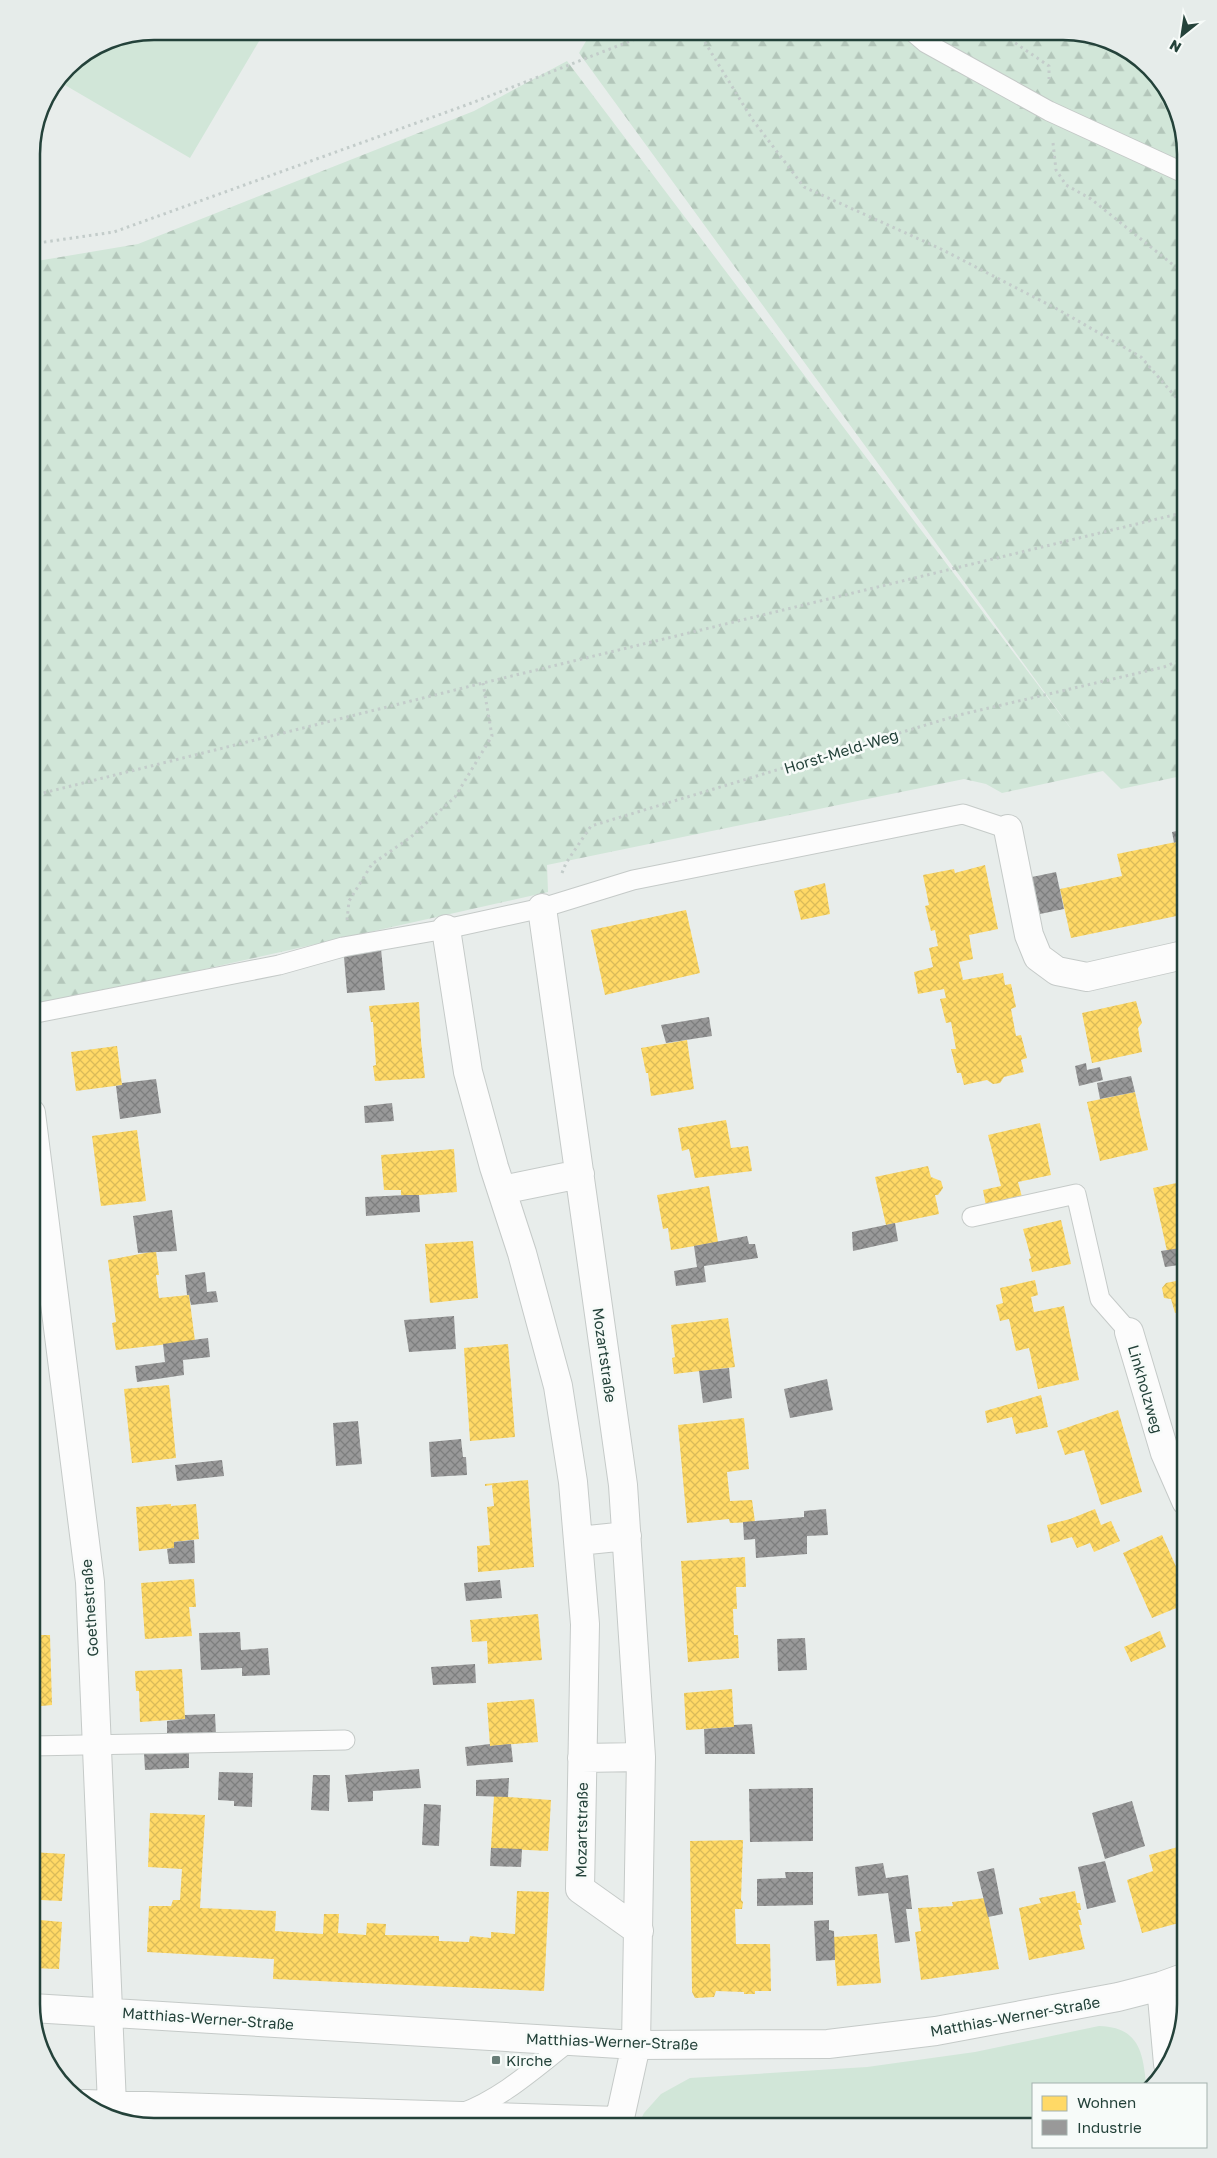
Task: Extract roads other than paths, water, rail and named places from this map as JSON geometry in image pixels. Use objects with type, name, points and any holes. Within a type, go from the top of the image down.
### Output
[{"type":"street","points":[[1008,828],[1029,934],[1038,957],[1057,971],[1087,977],[1177,956]]},
{"type":"street","name":"Mozartstraße","points":[[542,908],[623,1485],[627,1536],[641,1757],[639,1931],[636,2045],[619,2118]]},
{"type":"street","name":"Mozartstraße","points":[[446,929],[468,1072],[522,1253],[558,1386],[573,1482],[585,1624],[580,1889],[639,1931]]},
{"type":"street","points":[[502,1190],[580,1174]]},
{"type":"street","name":"Goethestraße","points":[[40,1185],[90,1582],[112,2105]]},
{"type":"street","name":"Linkholzweg","points":[[1129,1332],[1175,1450]]},
{"type":"street","points":[[578,1540],[627,1536]]},
{"type":"street","points":[[582,1758],[641,1757]]},
{"type":"street","points":[[1169,2044],[1174,1981]]},
{"type":"street","name":"Matthias-Werner-Straße","points":[[40,2008],[636,2045],[828,2044],[936,2031],[1118,1997],[1174,1981]]},
{"type":"street","points":[[101,2105],[496,2118]]},
{"type":"lane","points":[[922,40],[1049,111],[1177,170]]},
{"type":"lane","points":[[40,1012],[279,965],[343,947],[446,929],[542,908],[633,880],[963,814],[1008,828]]},
{"type":"lane","points":[[972,1217],[1076,1194],[1100,1299],[1129,1332]]},
{"type":"lane","points":[[40,1746],[345,1740]]},
{"type":"lane","points":[[455,2116],[478,2107],[501,2094],[570,2040]]},
{"type":"place","name":"Kirche","points":[[496,2060]]}]
